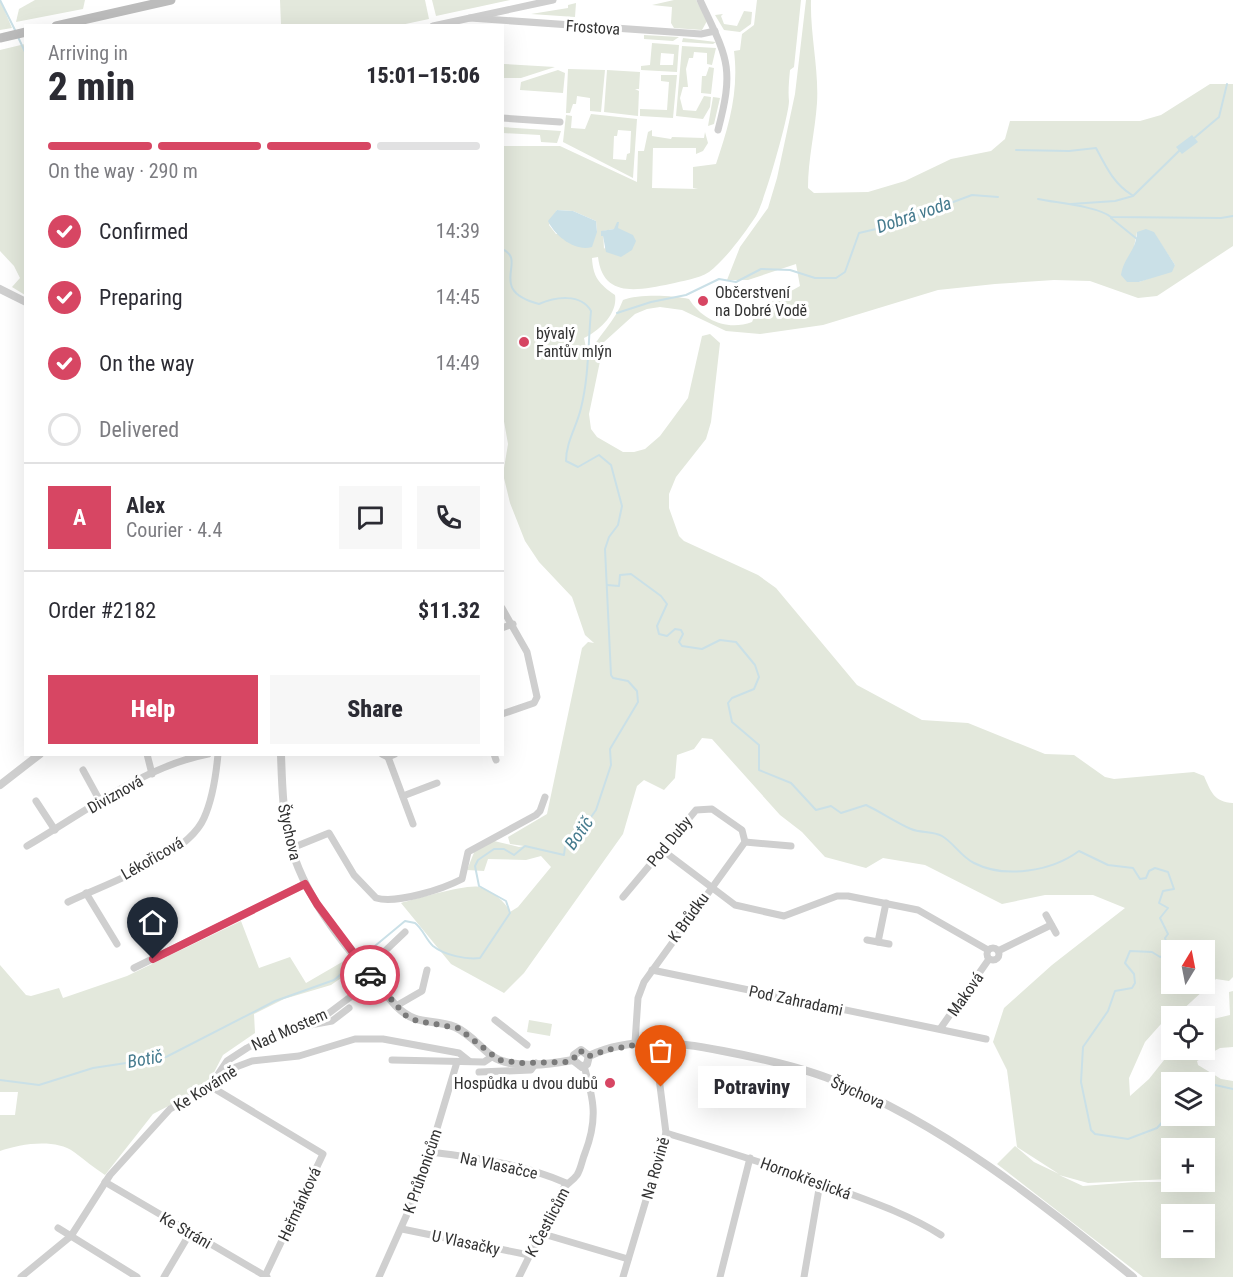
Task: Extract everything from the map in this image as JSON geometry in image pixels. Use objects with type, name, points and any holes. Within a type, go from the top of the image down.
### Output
[{"type":"main road","points":[[65,24],[171,0]]},
{"type":"main road","points":[[0,38],[24,32]]},
{"type":"street","points":[[442,24],[553,0]]},
{"type":"street","points":[[700,0],[715,31],[728,67],[727,90],[718,130]]},
{"type":"street","name":"Frostova","points":[[470,18],[701,34],[715,31]]},
{"type":"street","points":[[504,118],[560,122]]},
{"type":"street","points":[[0,289],[24,301]]},
{"type":"street","points":[[504,611],[527,652],[537,697],[534,703],[504,713]]},
{"type":"street","points":[[504,627],[513,624]]},
{"type":"street","points":[[0,785],[37,756]]},
{"type":"street","points":[[148,756],[152,774]]},
{"type":"street","name":"Diviznová","points":[[27,846],[100,801],[152,774],[199,756]]},
{"type":"street","name":"Lékořicová","points":[[68,902],[154,861],[179,846],[195,831],[204,819],[216,781],[218,756]]},
{"type":"street","name":"Štychova","points":[[281,756],[282,790],[292,848],[305,884],[356,957],[405,1015],[417,1021],[458,1028],[493,1056],[506,1062],[536,1063],[573,1060],[578,1051],[586,1052],[589,1056],[635,1043],[674,1043],[729,1052],[795,1067],[833,1080],[894,1108],[950,1140],[1034,1198],[1133,1277]]},
{"type":"street","points":[[388,756],[413,824]]},
{"type":"street","points":[[83,770],[100,801]]},
{"type":"street","points":[[403,796],[437,783]]},
{"type":"street","points":[[292,848],[329,833],[354,875],[376,898],[386,899],[435,890],[462,879],[468,852],[536,815],[545,797]]},
{"type":"street","points":[[36,801],[55,830]]},
{"type":"street","name":"Pod Duby","points":[[623,897],[692,813],[703,807],[712,808],[742,830],[745,842]]},
{"type":"street","points":[[745,842],[791,846]]},
{"type":"street","name":"K Brůdku","points":[[635,1043],[638,998],[652,970],[710,887],[745,842]]},
{"type":"street","points":[[661,849],[735,905],[784,916],[837,896],[886,903],[930,915],[988,950]]},
{"type":"street","points":[[134,968],[305,884]]},
{"type":"street","points":[[86,893],[117,944]]},
{"type":"street","points":[[878,942],[886,903]]},
{"type":"street","points":[[1046,915],[1056,933]]},
{"type":"street","name":"Maková","points":[[998,951],[1051,925]]},
{"type":"street","name":"Nad Mostem","points":[[210,1086],[227,1061],[247,1048],[321,1018],[349,998],[365,985],[368,972],[405,932]]},
{"type":"street","points":[[867,940],[889,944]]},
{"type":"street","name":"Maková","points":[[990,959],[988,950],[994,948],[998,951]]},
{"type":"street","name":"Maková","points":[[940,1029],[990,959],[997,957],[998,951]]},
{"type":"street","points":[[396,1006],[422,992],[427,970]]},
{"type":"street","name":"Pod Zahradami","points":[[652,970],[986,1039]]},
{"type":"street","points":[[304,1024],[325,1024],[349,1008]]},
{"type":"street","points":[[495,1020],[527,1045]]},
{"type":"street","name":"Ke Kovárně","points":[[21,1277],[71,1236],[105,1182],[139,1140],[170,1109],[210,1086],[228,1070],[252,1061],[299,1056],[355,1039],[383,1039],[459,1053],[469,1061]]},
{"type":"street","name":"Na Rovině","points":[[623,1277],[666,1133],[658,1070],[646,1043]]},
{"type":"street","points":[[392,1060],[403,1058],[484,1062],[493,1056]]},
{"type":"street","points":[[573,1060],[576,1065],[584,1066],[589,1062],[589,1056]]},
{"type":"street","name":"K Průhonicům","points":[[379,1277],[402,1228],[431,1152],[457,1062]]},
{"type":"street","points":[[479,1072],[531,1070],[536,1063]]},
{"type":"street","name":"K Čestlicům","points":[[519,1277],[566,1183],[576,1176],[593,1127],[594,1103],[584,1066]]},
{"type":"street","name":"Heřmánková","points":[[210,1086],[322,1154],[266,1276]]},
{"type":"street","name":"Hornokřeslická","points":[[666,1133],[750,1158],[891,1209],[920,1222],[941,1235]]},
{"type":"street","name":"Na Vlasačce","points":[[431,1152],[494,1160],[540,1172],[566,1183]]},
{"type":"street","points":[[720,1277],[750,1158]]},
{"type":"street","name":"Ke Stráni","points":[[105,1182],[266,1276]]},
{"type":"street","points":[[804,1277],[820,1183]]},
{"type":"street","points":[[57,1228],[137,1277]]},
{"type":"street","name":"U Vlasačky","points":[[402,1228],[529,1255]]},
{"type":"street","points":[[164,1277],[190,1233]]},
{"type":"street","points":[[540,1233],[628,1259]]},
{"type":"shaded area","points":[[0,0],[12,28],[0,30]]},
{"type":"shaded area","points":[[35,0],[85,0],[83,9],[16,22],[19,9]]},
{"type":"shaded area","points":[[280,0],[425,0],[429,19],[405,24],[281,24]]},
{"type":"shaded area","points":[[432,0],[510,0],[436,16]]},
{"type":"shaded area","points":[[674,0],[696,0],[707,21],[702,30],[674,28],[671,23],[672,7],[652,5]]},
{"type":"shaded area","points":[[757,0],[801,0],[794,67],[790,70],[788,110],[760,208],[722,260],[709,272],[690,280],[635,289],[615,286],[607,280],[601,270],[598,257],[592,258],[595,275],[615,295],[615,302],[614,309],[606,321],[584,338],[588,357],[623,300],[655,296],[689,299],[701,313],[709,318],[734,325],[752,322],[757,310],[800,286],[796,264],[748,280],[727,280],[740,247],[768,208],[777,178],[795,94],[806,0],[811,0],[817,77],[817,103],[808,188],[814,193],[868,192],[905,181],[951,159],[991,151],[1005,139],[1010,121],[1140,121],[1161,115],[1210,84],[1233,84],[1233,246],[1157,296],[1138,298],[1090,281],[1054,280],[995,284],[938,290],[823,325],[760,334],[726,331],[682,310],[660,307],[647,309],[635,314],[604,342],[589,414],[591,429],[597,437],[623,452],[645,449],[660,436],[688,398],[702,336],[710,334],[720,343],[711,422],[706,439],[676,477],[669,494],[669,508],[679,536],[684,541],[758,575],[776,588],[857,685],[922,720],[968,723],[1045,754],[1074,755],[1105,777],[1114,779],[1194,772],[1204,776],[1217,798],[1233,803],[1233,977],[1229,981],[1215,980],[1215,940],[1161,940],[1161,994],[1200,994],[1187,1006],[1161,1006],[1161,1024],[1145,1042],[1129,1078],[1130,1096],[1149,1079],[1164,1060],[1199,1060],[1198,1065],[1210,1072],[1161,1072],[1161,1126],[1215,1126],[1215,1075],[1233,1081],[1233,1277],[1143,1277],[997,1164],[1015,1146],[1034,1162],[1059,1174],[1017,1147],[1007,1070],[993,1042],[1004,1008],[1052,965],[1125,908],[1093,895],[1045,895],[1002,904],[925,865],[883,858],[866,868],[825,857],[802,832],[780,815],[712,739],[702,738],[694,749],[677,755],[675,778],[664,790],[644,780],[637,786],[623,834],[524,973],[504,993],[451,964],[401,903],[453,890],[479,887],[497,897],[510,912],[518,907],[551,867],[541,856],[526,860],[488,859],[484,871],[467,870],[475,850],[494,841],[519,847],[524,846],[510,844],[508,837],[547,814],[582,648],[588,642],[594,643],[585,635],[572,597],[539,562],[525,541],[510,503],[504,478],[508,444],[504,421],[504,146],[560,146],[637,182],[638,151],[644,151],[648,132],[652,130],[652,136],[671,139],[672,137],[704,138],[705,132],[708,143],[703,151],[696,154],[696,148],[653,148],[652,188],[698,189],[693,188],[693,167],[716,164],[732,108],[735,80],[734,51],[740,50],[742,34],[754,25]],"holes":[[[557,210],[573,211],[596,221],[597,232],[556,234],[549,225]],[[617,230],[604,249],[603,231]],[[1137,232],[1153,232],[1175,265],[1164,273],[1139,282],[1133,252]]]},
{"type":"shaded area","points":[[576,3],[575,17],[531,14],[568,8],[568,5]]},
{"type":"shaded area","points":[[744,11],[752,12],[751,24],[740,32],[724,30],[715,15],[723,14],[721,16],[724,24],[737,26]]},
{"type":"shaded area","points":[[644,35],[679,37],[673,41],[644,39]]},
{"type":"shaded area","points":[[683,38],[716,42],[713,44],[682,42]]},
{"type":"shaded area","points":[[652,43],[679,45],[677,72],[641,70],[641,66],[650,65]],"holes":[[[661,53],[674,54],[673,65],[660,65]]]},
{"type":"shaded area","points":[[24,44],[24,294],[12,287],[20,278],[14,266],[0,251],[0,50]]},
{"type":"shaded area","points":[[682,46],[716,48],[712,65],[707,64],[707,53],[694,52],[693,58],[689,58],[686,69],[688,87],[683,87],[680,98],[683,110],[696,111],[704,96],[711,97],[710,107],[703,119],[676,116]]},
{"type":"shaded area","points":[[504,64],[555,67],[521,78],[504,78]]},
{"type":"shaded area","points":[[709,67],[714,68],[711,94],[701,93],[702,76],[706,76]]},
{"type":"shaded area","points":[[568,69],[605,70],[601,112],[590,111],[590,98],[577,96],[576,104],[573,104],[570,113],[566,113]]},
{"type":"shaded area","points":[[558,70],[565,73],[563,93],[520,90],[521,82]]},
{"type":"shaded area","points":[[607,70],[640,72],[639,89],[635,89],[639,91],[638,116],[604,112]]},
{"type":"shaded area","points":[[661,75],[677,75],[673,118],[640,116],[640,109],[667,110],[669,82],[661,81]]},
{"type":"shaded area","points":[[713,97],[720,98],[714,124],[708,126]]},
{"type":"shaded area","points":[[591,114],[637,119],[633,178],[563,142],[566,115],[572,116],[571,128],[585,129]],"holes":[[[618,130],[631,131],[630,153],[627,154],[626,160],[613,159],[614,136],[617,136]]]},
{"type":"shaded area","points":[[504,127],[561,131],[557,143],[541,142],[540,135],[504,133]]},
{"type":"shaded area","points":[[241,921],[259,968],[290,957],[306,983],[349,958],[357,967],[331,985],[284,999],[254,1014],[255,1033],[223,1055],[207,1086],[153,1114],[105,1175],[74,1152],[57,1145],[17,1146],[0,1151],[0,1115],[15,1115],[18,1092],[0,1092],[0,965],[26,995],[31,996],[59,988],[63,998],[127,976]]},
{"type":"shaded area","points":[[1233,991],[1233,1047],[1215,1051],[1215,1019],[1230,1015],[1229,992]]},
{"type":"shaded area","points":[[529,1020],[552,1024],[550,1036],[527,1032]]},
{"type":"water","points":[[1192,135],[1198,142],[1182,154],[1176,147]]},
{"type":"water","points":[[557,210],[573,211],[596,221],[597,232],[592,247],[572,245],[555,232],[548,221]]},
{"type":"water","points":[[619,222],[618,228],[633,235],[636,241],[632,250],[621,257],[606,252],[603,236],[601,236],[601,231],[614,229]]},
{"type":"water","points":[[1146,229],[1154,232],[1175,265],[1172,272],[1139,282],[1127,282],[1121,275],[1125,263],[1137,232]]},
{"type":"waterway","name":"Botič","points":[[0,0],[16,32]]},
{"type":"waterway","name":"Botič","points":[[18,37],[24,50]]},
{"type":"waterway","points":[[1193,139],[1219,117],[1227,84]]},
{"type":"waterway","points":[[1016,150],[1069,151],[1096,148],[1115,180],[1132,195]]},
{"type":"waterway","points":[[1071,204],[1115,201],[1133,196],[1181,149]]},
{"type":"waterway","name":"Dobrá voda","points":[[617,313],[651,302],[686,295],[719,279],[736,282],[761,269],[790,270],[815,278],[836,278],[845,272],[859,233],[889,226],[972,195],[998,197]]},
{"type":"waterway","name":"Dobrá voda","points":[[1038,199],[1096,210],[1111,217],[1221,218],[1233,216]]},
{"type":"waterway","points":[[1111,218],[1137,239]]},
{"type":"waterway","name":"Botič","points":[[0,1080],[39,1085],[93,1068],[166,1057],[275,1001],[334,980],[405,921],[415,923],[431,944],[443,952],[462,957],[480,958],[510,913],[506,901],[479,886],[475,866],[478,860],[494,849],[504,849],[514,855],[525,846],[564,855],[565,847],[576,838],[596,810],[611,765],[610,749],[638,702],[637,691],[628,681],[613,678],[611,675],[605,549],[609,537],[618,525],[622,506],[611,465],[599,455],[578,467],[566,461],[568,447],[584,396],[591,311],[587,305],[574,299],[560,298],[539,304],[523,298],[514,291],[510,275],[512,260],[504,250]]},
{"type":"waterway","points":[[607,585],[619,586],[620,575],[631,574],[661,596],[667,604],[657,626],[659,634],[667,636],[675,629],[681,630],[683,634],[679,642],[682,646],[702,649],[720,640],[736,642],[755,665],[759,677],[754,689],[732,698],[728,703],[732,722],[759,745],[759,770],[791,783],[816,810],[831,806],[841,813],[866,805],[911,829],[942,836],[969,860],[986,868],[1000,871],[1014,872],[1042,868],[1056,864],[1079,851],[1108,865],[1133,868],[1140,879],[1146,878],[1149,871],[1155,868],[1168,872],[1174,889],[1163,891],[1159,903],[1168,908],[1160,918],[1168,934],[1165,938],[1168,948],[1164,956],[1160,957],[1152,952],[1130,951],[1125,963],[1134,974],[1135,983],[1132,988],[1115,991],[1108,1011],[1083,1047],[1081,1082],[1091,1130],[1095,1134],[1128,1139],[1157,1128],[1161,1124]]},
{"type":"waterway","points":[[1215,1085],[1233,1089]]},
{"type":"way so far","points":[[370,975],[405,1015],[417,1021],[458,1028],[493,1056],[506,1062],[566,1062],[573,1060],[578,1051],[584,1051],[589,1056],[635,1043],[646,1043],[658,1070],[661,1087]]},
{"type":"place","name":"Občerstvení na Dobré Vodě","points":[[703,301]]},
{"type":"place","name":"bývalý Fantův mlýn","points":[[524,342]]},
{"type":"place","name":"Hospůdka u dvou dubů","points":[[610,1083]]},
{"type":"place","name":"Potraviny","points":[[661,1087]]},
{"type":"route","points":[[153,959],[305,884],[336,931],[370,975]]}]
